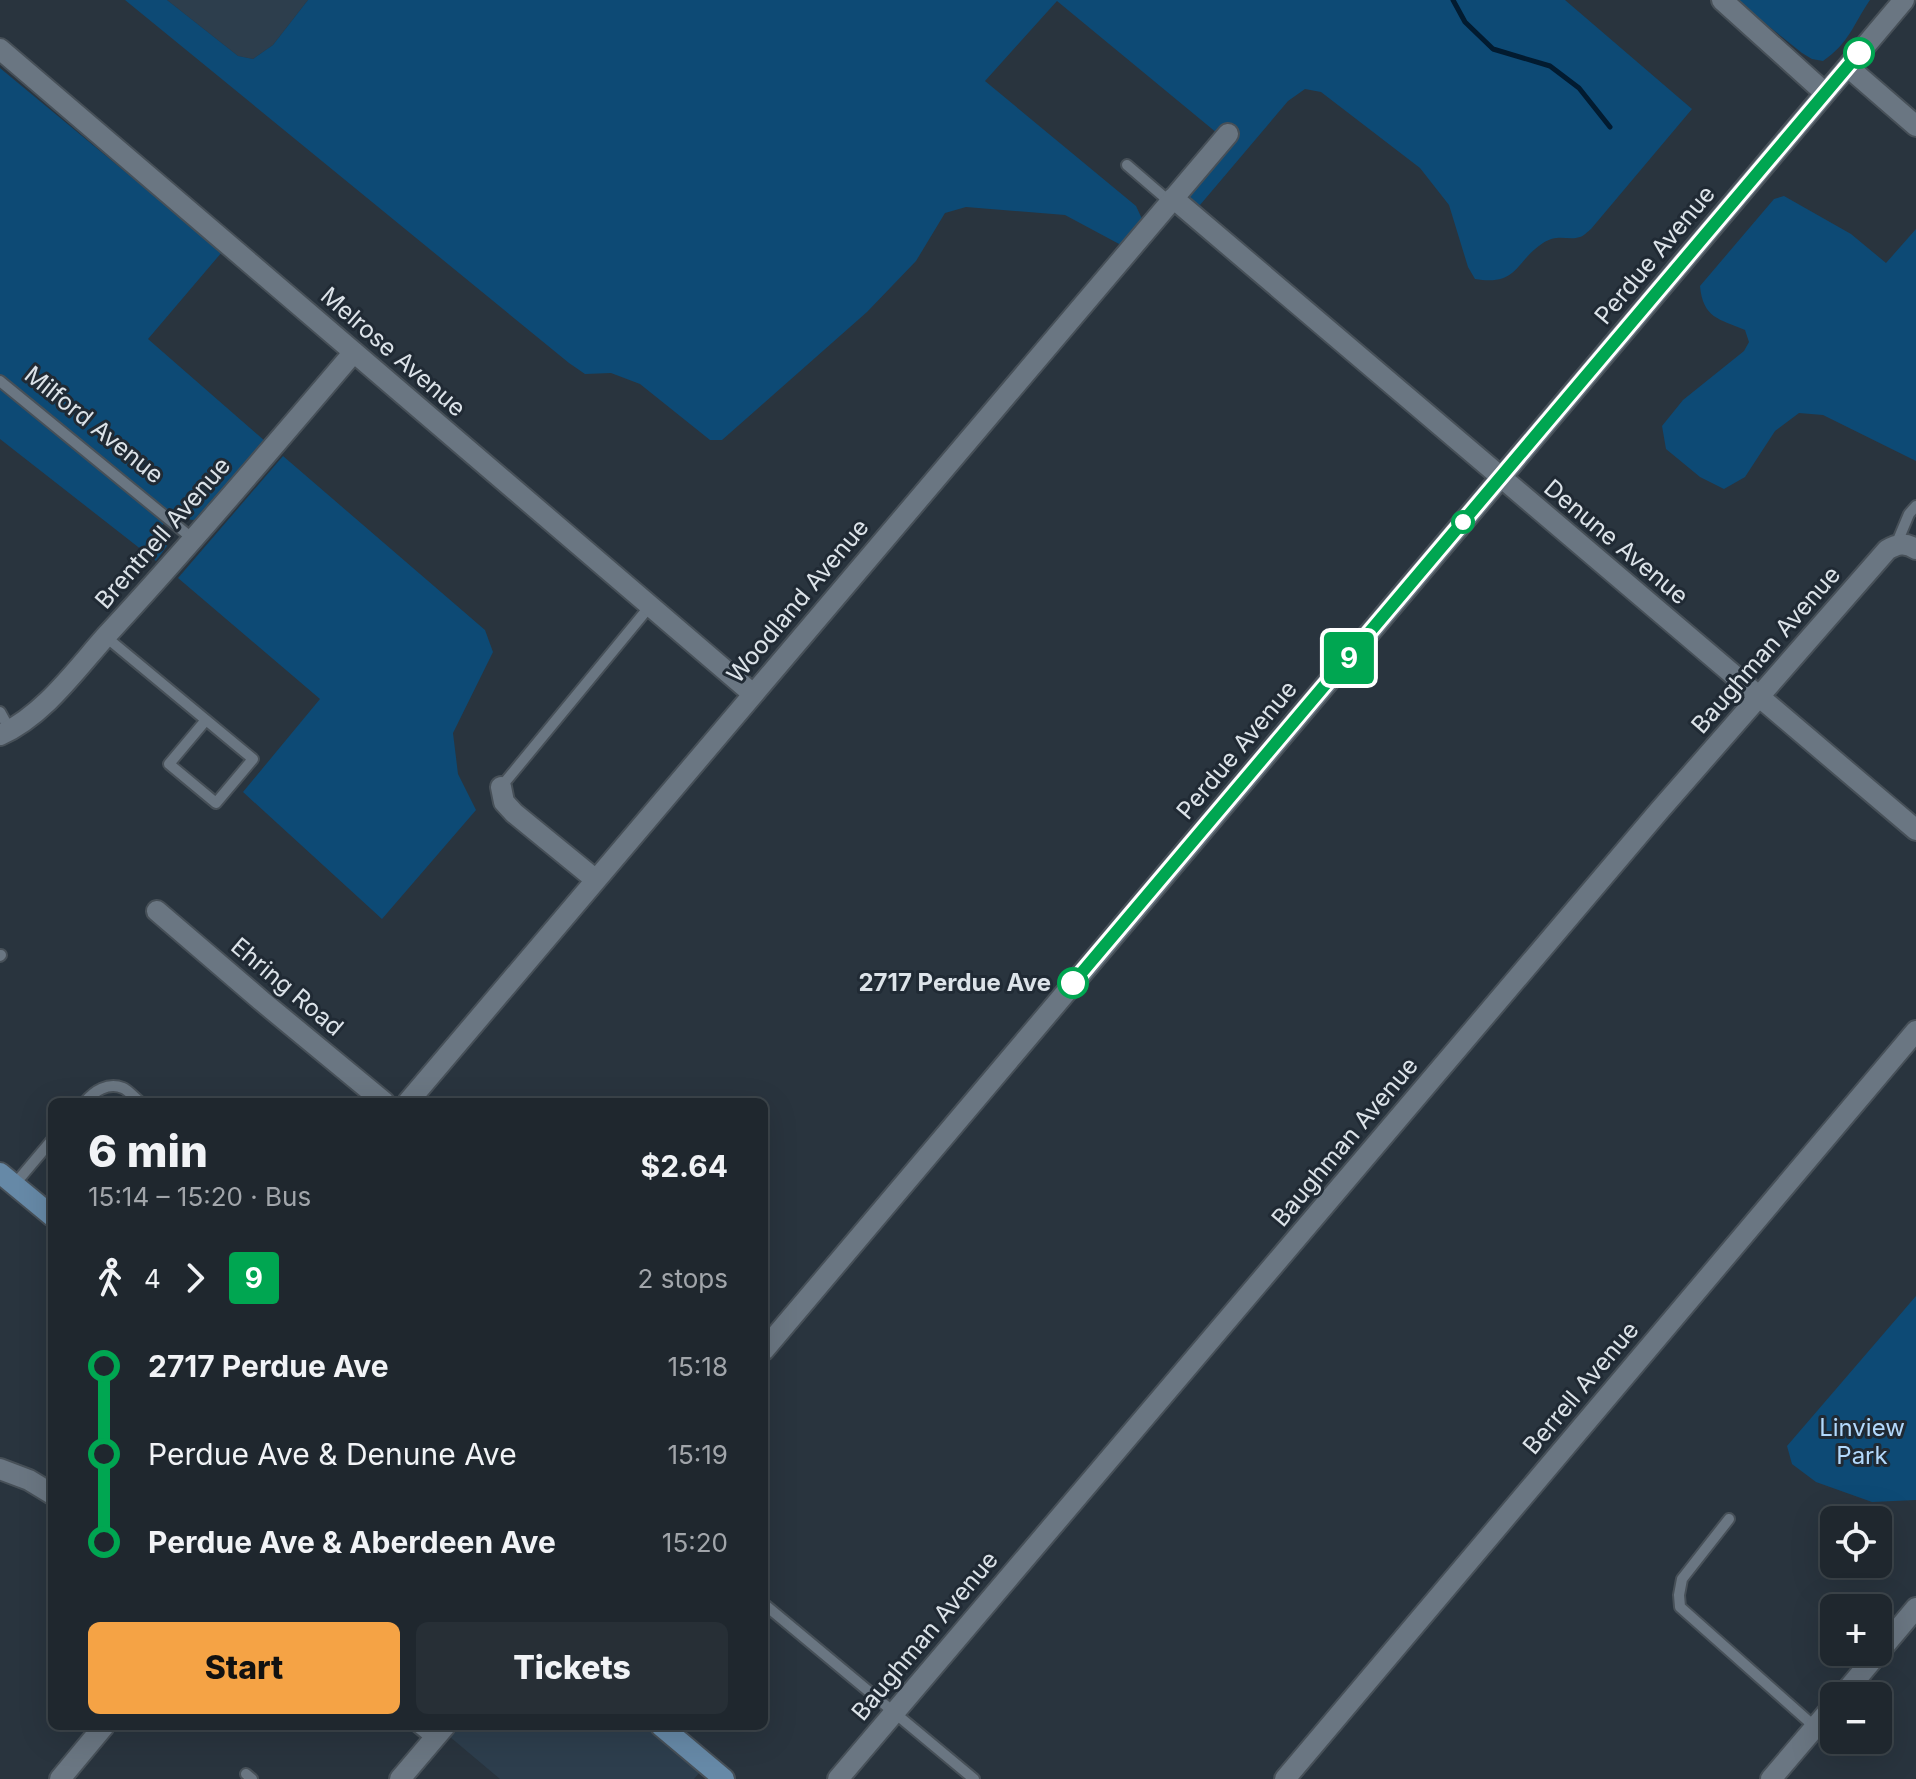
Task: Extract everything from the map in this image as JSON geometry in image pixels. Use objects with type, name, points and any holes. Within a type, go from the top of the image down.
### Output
[{"type":"main road","points":[[7,1179],[48,1213]]},
{"type":"main road","points":[[666,1730],[724,1779]]},
{"type":"street","points":[[1722,0],[1825,93]]},
{"type":"street","name":"Perdue Avenue","points":[[768,1345],[1904,0]]},
{"type":"street","name":"Melrose Avenue","points":[[0,49],[753,694]]},
{"type":"street","points":[[1848,67],[1916,126]]},
{"type":"street","name":"Woodland Avenue","points":[[411,1098],[1228,134]]},
{"type":"street","name":"Denune Avenue","points":[[1172,200],[1916,830]]},
{"type":"street","name":"Brentnell Avenue","points":[[3,726],[33,714],[106,637],[354,352]]},
{"type":"street","name":"Baughman Avenue","points":[[838,1779],[1659,811],[1887,550],[1906,547]]},
{"type":"street","points":[[501,787],[504,802],[514,813],[596,880]]},
{"type":"street","name":"Ehring Road","points":[[157,911],[379,1098]]},
{"type":"street","name":"Berrell Avenue","points":[[1285,1779],[1916,1031]]},
{"type":"street","points":[[3,1474],[29,1480],[48,1492]]},
{"type":"street","points":[[1854,1682],[1916,1608]]},
{"type":"street","points":[[1771,1779],[1820,1721]]},
{"type":"street","points":[[60,1779],[101,1730]]},
{"type":"street","points":[[400,1779],[439,1733]]},
{"type":"lane","points":[[1127,165],[1172,200]]},
{"type":"lane","name":"Milford Avenue","points":[[0,381],[193,539]]},
{"type":"lane","name":"Baughman Avenue","points":[[1906,547],[1909,514],[1916,506]]},
{"type":"lane","points":[[501,787],[650,606]]},
{"type":"lane","points":[[106,637],[253,759],[216,803],[169,764],[206,720]]},
{"type":"lane","points":[[88,1098],[104,1087],[123,1088],[135,1098]]},
{"type":"lane","points":[[7,1179],[48,1143]]},
{"type":"lane","points":[[1729,1519],[1682,1579],[1680,1607],[1815,1727]]},
{"type":"lane","points":[[768,1607],[974,1779]]},
{"type":"shaded area","points":[[167,0],[308,0],[273,45],[253,59],[238,56]]},
{"type":"shaded area","points":[[442,1730],[667,1730],[707,1764],[694,1779],[500,1779]]},
{"type":"green space","points":[[125,0],[167,0],[238,56],[253,59],[273,45],[308,0],[1565,0],[1692,109],[1584,235],[1548,240],[1508,276],[1475,279],[1468,267],[1449,205],[1420,168],[1321,92],[1305,89],[1288,101],[1200,205],[1186,200],[1185,189],[1223,138],[1057,1],[985,81],[1136,206],[1143,221],[1121,245],[1065,215],[966,207],[945,213],[916,261],[867,312],[722,440],[710,440],[640,384],[611,373],[585,374],[569,363]]},
{"type":"green space","points":[[1736,0],[1870,0],[1845,40],[1823,61],[1802,53]]},
{"type":"green space","points":[[0,68],[222,252],[148,339],[265,441],[194,520],[167,518],[161,528],[167,546],[156,561],[0,439]]},
{"type":"green space","points":[[1784,196],[1851,234],[1886,263],[1916,229],[1916,461],[1823,415],[1799,413],[1775,431],[1745,477],[1724,489],[1700,477],[1666,449],[1662,426],[1683,400],[1744,351],[1749,342],[1745,330],[1720,320],[1709,311],[1700,286],[1774,199]]},
{"type":"green space","points":[[283,456],[485,630],[493,652],[453,733],[458,774],[476,810],[382,919],[243,792],[320,699],[178,578]]},
{"type":"green space","name":"Linview Park","points":[[1916,1296],[1916,1500],[1872,1502],[1816,1482],[1792,1464],[1787,1446]]},
{"type":"waterway","points":[[1453,0],[1465,22],[1493,49],[1550,66],[1579,88],[1610,127]]},
{"type":"bus line","name":"9","points":[[1073,983],[1859,53]]},
{"type":"place","name":"2717 Perdue Ave","points":[[1073,983]]}]
